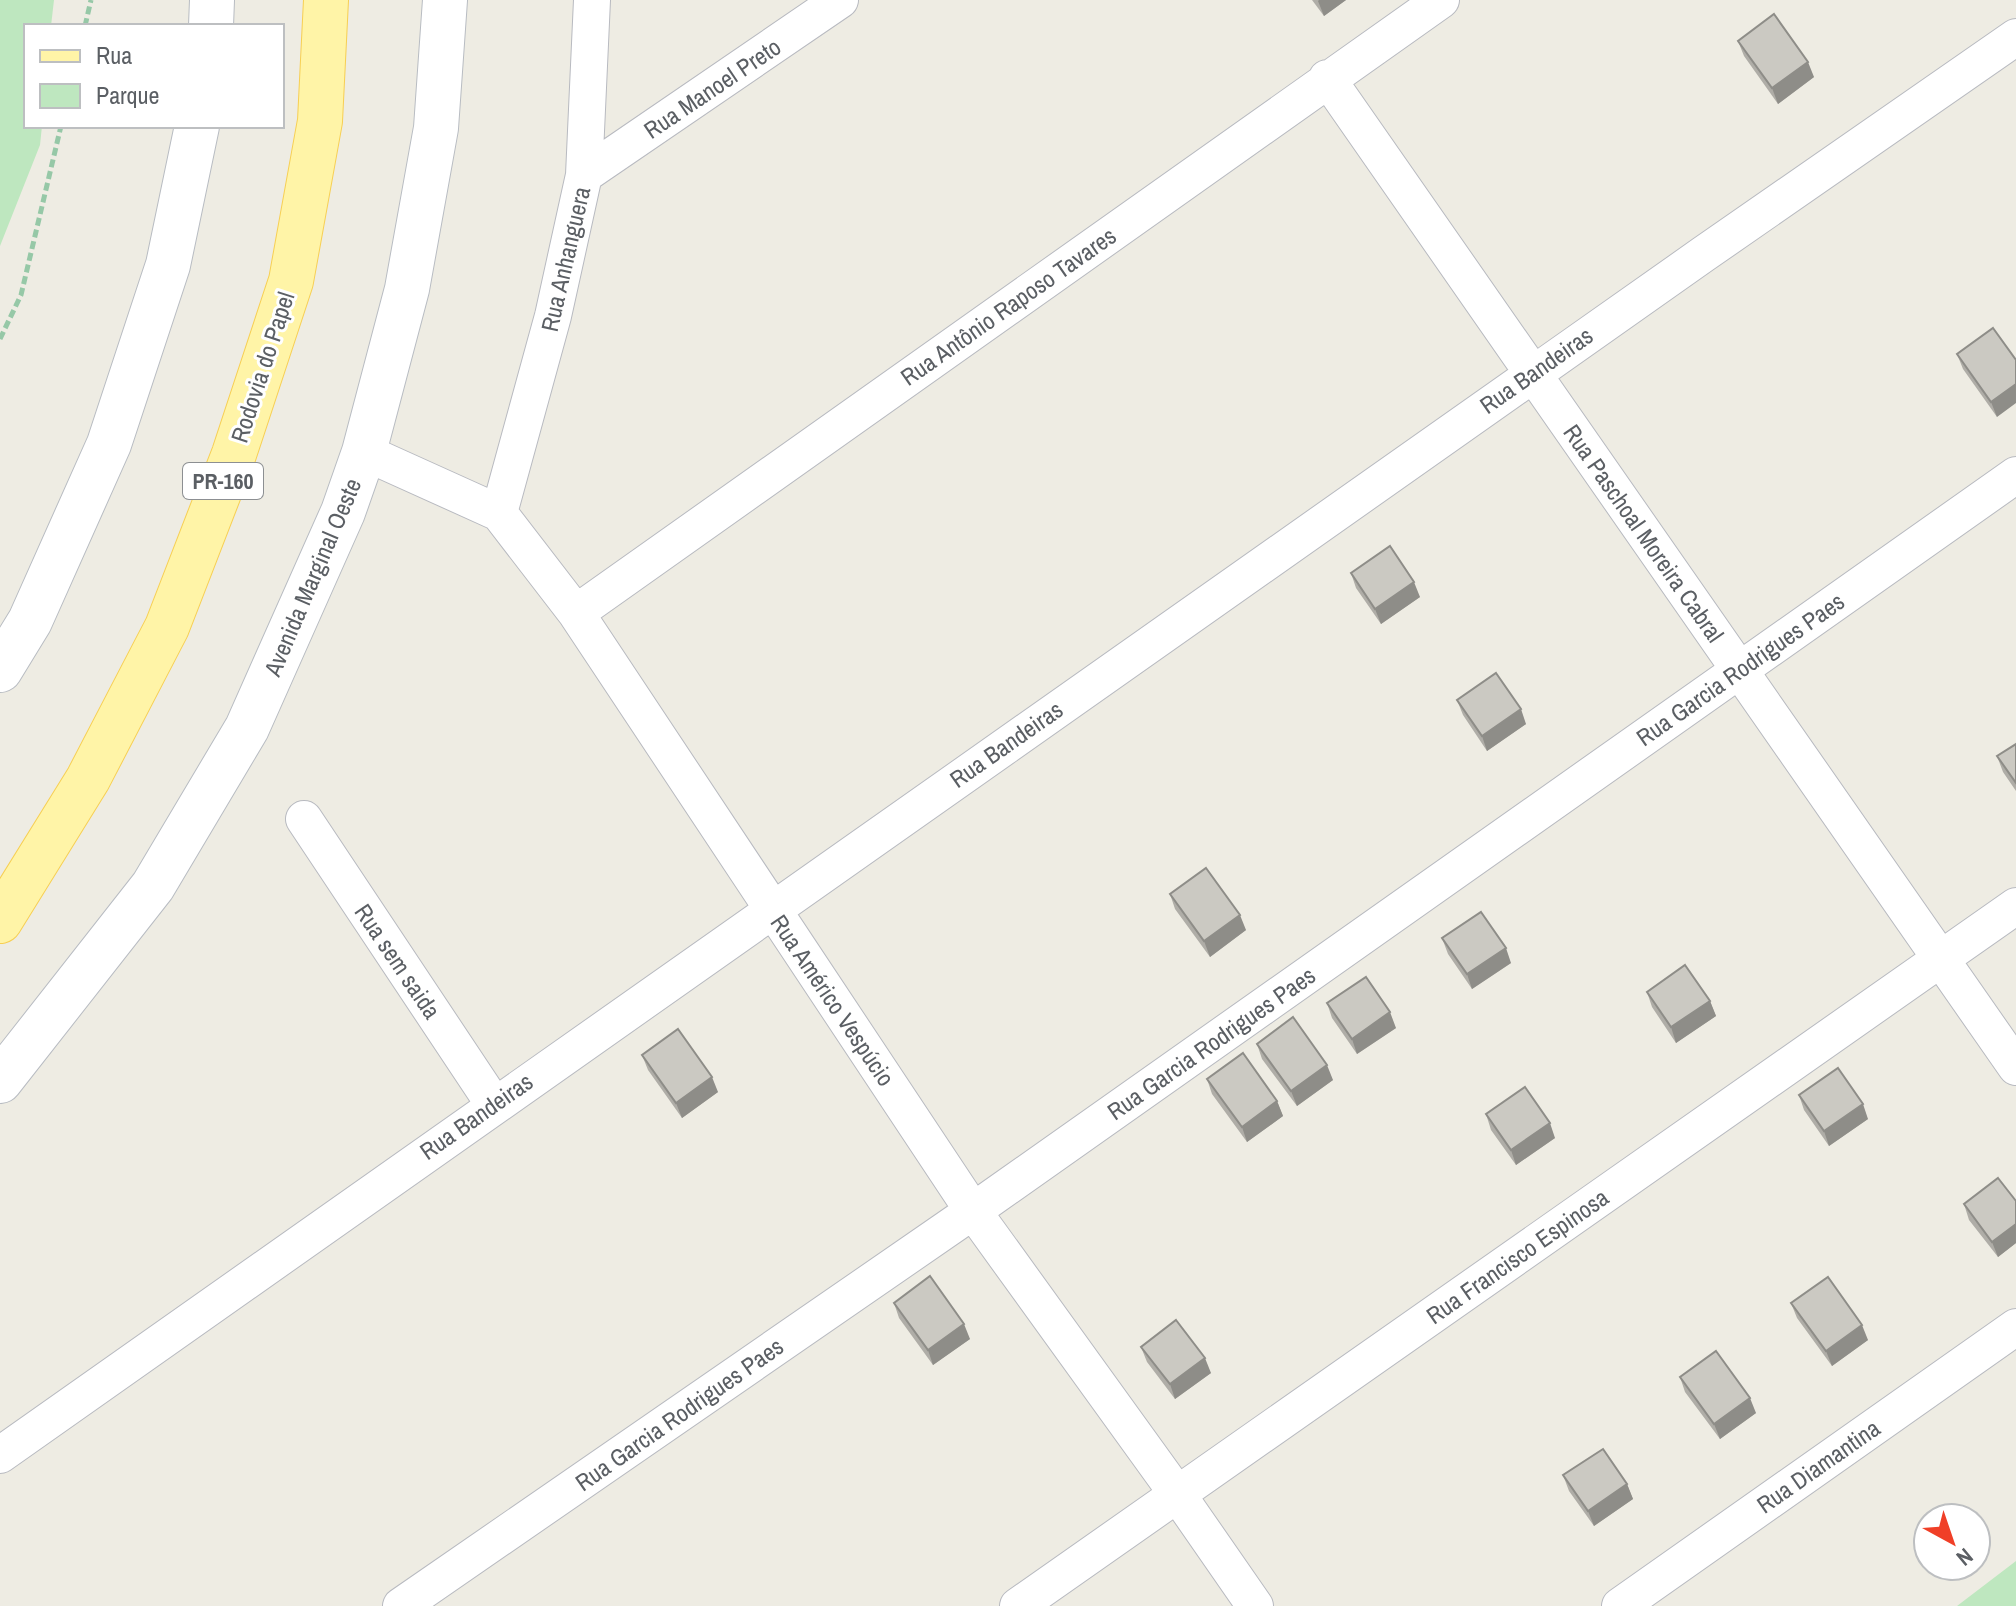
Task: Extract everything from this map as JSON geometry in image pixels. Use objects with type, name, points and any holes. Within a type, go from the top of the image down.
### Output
[{"type":"main road","points":[[211,24],[212,0]]},
{"type":"main road","name":"Rodovia do Papel","points":[[0,921],[88,779],[160,641],[234,454],[291,281],[320,121],[326,0]]},
{"type":"main road","name":"Avenida Marginal Oeste","points":[[0,1081],[153,886],[226,765],[247,728],[343,512],[364,452],[407,289],[436,128],[445,0]]},
{"type":"main road","points":[[0,670],[30,621],[109,444],[168,265],[197,128]]},
{"type":"street","name":"Rua Anhanguera","points":[[499,513],[553,316],[584,175],[592,0]]},
{"type":"street","name":"Rua Manoel Preto","points":[[584,175],[840,0]]},
{"type":"street","name":"Rua Antônio Raposo Tavares","points":[[576,613],[1441,0]]},
{"type":"street","name":"Rua Bandeiras","points":[[0,1455],[493,1103],[2016,37]]},
{"type":"street","name":"Rua Paschoal Moreira Cabral","points":[[1327,78],[2016,1067]]},
{"type":"street","name":"Rua Américo Vespúcio","points":[[364,452],[499,513],[576,613],[973,1211],[1255,1606]]},
{"type":"street","name":"Rua Garcia Rodrigues Paes","points":[[401,1606],[973,1211],[2016,475]]},
{"type":"street","name":"Rua sem saida","points":[[304,819],[493,1103]]},
{"type":"street","name":"Rua Francisco Espinosa","points":[[1018,1606],[2016,906]]},
{"type":"street","name":"Rua Diamantina","points":[[1620,1606],[2016,1327]]},
{"type":"path","points":[[85,24],[91,0]]},
{"type":"path","points":[[0,339],[21,295],[61,128]]},
{"type":"green space","points":[[0,0],[54,0],[51,24],[24,24],[24,128],[42,128],[40,145],[0,246]]},
{"type":"green space","points":[[2016,1561],[2016,1606],[1957,1606],[1992,1582]]},
{"type":"building","points":[[1774,14],[1808,62],[1772,88],[1738,41]]},
{"type":"building","points":[[1993,328],[2016,360],[2016,384],[1991,402],[1957,354]]},
{"type":"building","points":[[1390,546],[1414,582],[1375,609],[1351,573]]},
{"type":"building","points":[[1496,673],[1521,709],[1482,736],[1457,700]]},
{"type":"building","points":[[2016,744],[2016,783],[1997,756]]},
{"type":"building","points":[[1206,868],[1240,915],[1204,941],[1170,894]]},
{"type":"building","points":[[1481,912],[1506,948],[1467,974],[1442,938]]},
{"type":"building","points":[[1685,965],[1710,1001],[1671,1027],[1647,992]]},
{"type":"building","points":[[1366,977],[1390,1012],[1352,1039],[1327,1003]]},
{"type":"building","points":[[1293,1017],[1327,1065],[1291,1091],[1257,1044]]},
{"type":"building","points":[[678,1029],[712,1077],[676,1103],[642,1055]]},
{"type":"building","points":[[1243,1053],[1277,1101],[1242,1127],[1207,1079]]},
{"type":"building","points":[[1838,1068],[1863,1104],[1824,1131],[1799,1095]]},
{"type":"building","points":[[1525,1087],[1550,1123],[1511,1150],[1486,1114]]},
{"type":"building","points":[[1998,1178],[2016,1201],[2016,1224],[1992,1242],[1964,1204]]},
{"type":"building","points":[[930,1276],[964,1324],[928,1350],[894,1303]]},
{"type":"building","points":[[1828,1277],[1862,1325],[1826,1351],[1791,1303]]},
{"type":"building","points":[[1176,1320],[1205,1358],[1170,1384],[1141,1347]]},
{"type":"building","points":[[1716,1351],[1750,1398],[1714,1424],[1680,1377]]},
{"type":"building","points":[[1603,1449],[1627,1484],[1588,1511],[1563,1475]]}]
